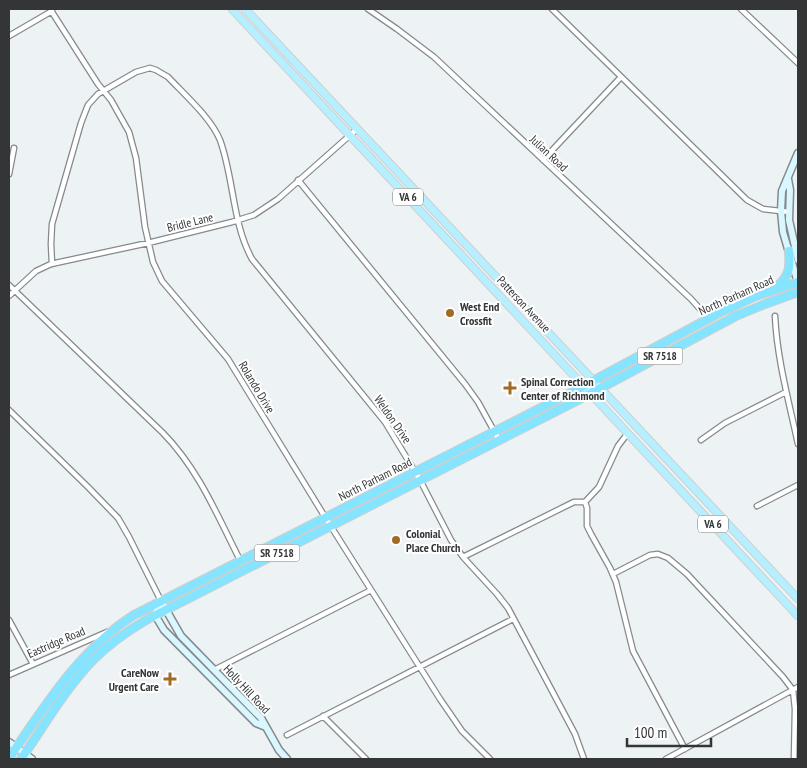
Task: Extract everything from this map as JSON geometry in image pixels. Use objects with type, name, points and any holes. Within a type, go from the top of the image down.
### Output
[{"type":"highway","points":[[775,289],[784,280],[789,271],[788,251]]},
{"type":"highway","name":"North Parham Road","points":[[10,758],[42,711],[85,655],[113,629],[134,615],[584,386],[737,304],[798,282]]},
{"type":"highway","name":"North Parham Road","points":[[23,756],[73,685],[94,659],[130,630],[155,615],[591,393],[755,307],[798,292]]},
{"type":"highway","points":[[720,325],[719,318],[733,311],[737,304]]},
{"type":"main road","name":"Patterson Avenue","points":[[232,9],[798,616]]},
{"type":"main road","name":"Patterson Avenue","points":[[245,9],[798,599]]},
{"type":"street","name":"Julian Road","points":[[368,9],[397,28],[434,57],[691,299],[709,319]]},
{"type":"street","points":[[552,9],[747,200],[763,209],[785,212]]},
{"type":"street","points":[[741,9],[798,63]]},
{"type":"street","points":[[9,36],[51,10]]},
{"type":"street","name":"Rolando Drive","points":[[51,10],[123,120],[136,158],[148,243],[153,262],[162,281],[228,359],[420,667],[462,731],[490,759]]},
{"type":"street","name":"Weldon Drive","points":[[104,91],[136,72],[150,68],[156,70],[168,77],[214,129],[220,140],[239,220],[252,259],[385,422],[420,480],[451,540],[463,557],[497,594],[514,619],[575,734],[584,759]]},
{"type":"street","points":[[543,160],[621,77]]},
{"type":"street","points":[[52,264],[52,224],[85,110],[93,98],[104,91]]},
{"type":"street","name":"Bridle Lane","points":[[9,296],[36,271],[52,264],[148,243],[254,215],[266,208],[357,128]]},
{"type":"street","points":[[9,174],[14,148]]},
{"type":"street","points":[[798,153],[782,191],[785,212],[798,260]]},
{"type":"street","points":[[298,180],[465,384],[478,402],[499,440]]},
{"type":"street","points":[[785,212],[783,232],[798,282]]},
{"type":"street","points":[[9,285],[163,433],[184,456],[198,477],[240,560]]},
{"type":"street","points":[[775,316],[776,338],[798,444]]},
{"type":"street","points":[[700,440],[724,423],[786,392]]},
{"type":"street","name":"Holly Hill Road","points":[[9,410],[88,486],[118,518],[181,636],[261,718],[266,727]]},
{"type":"street","points":[[463,557],[574,502],[585,502],[599,487],[618,446],[628,433]]},
{"type":"street","points":[[758,506],[798,485]]},
{"type":"street","points":[[585,502],[591,534],[613,574],[633,652],[685,749]]},
{"type":"street","points":[[613,574],[650,555],[658,554],[668,558],[687,574],[793,690],[795,709],[794,759]]},
{"type":"street","points":[[214,670],[371,590]]},
{"type":"street","points":[[155,615],[161,601]]},
{"type":"street","name":"Holly Hill Road","points":[[155,615],[168,635],[256,723],[266,727]]},
{"type":"street","points":[[287,735],[514,619]]},
{"type":"street","points":[[9,620],[33,664]]},
{"type":"street","name":"Eastridge Road","points":[[9,675],[113,629]]},
{"type":"street","points":[[666,759],[798,687]]},
{"type":"street","points":[[323,716],[366,759]]},
{"type":"street","points":[[266,727],[279,750],[287,759]]},
{"type":"street","points":[[9,742],[23,756],[32,759]]},
{"type":"place","name":"West End Crossfit","points":[[450,313]]},
{"type":"place","name":"Spinal Correction Center of Richmond","points":[[510,388]]},
{"type":"place","name":"Colonial Place Church","points":[[396,540]]},
{"type":"place","name":"CareNow Urgent Care","points":[[170,679]]}]
